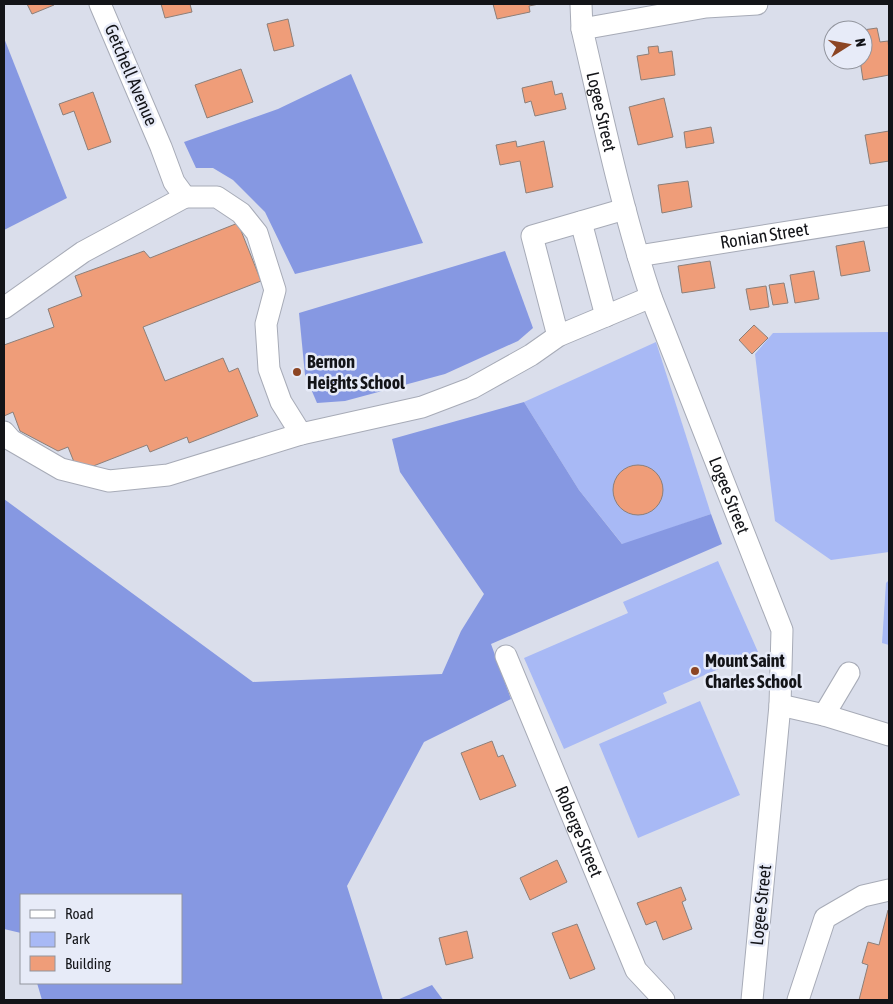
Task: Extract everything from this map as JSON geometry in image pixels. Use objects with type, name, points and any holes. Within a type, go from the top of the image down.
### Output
[{"type":"street","name":"Getchell Avenue","points":[[100,4],[174,182],[185,197]]},
{"type":"street","name":"Logee Street","points":[[581,4],[582,29],[625,209],[651,297],[782,630],[780,706],[752,1000]]},
{"type":"street","points":[[582,29],[706,7],[757,4]]},
{"type":"street","points":[[4,308],[82,252],[185,197],[217,197],[241,213],[257,233],[275,290],[266,324],[269,369],[281,402],[300,434]]},
{"type":"street","points":[[558,336],[532,236],[625,209]]},
{"type":"street","name":"Ronian Street","points":[[638,256],[889,216]]},
{"type":"street","points":[[581,222],[606,316]]},
{"type":"street","points":[[4,432],[11,440],[61,469],[109,481],[168,475],[300,434],[422,407],[472,388],[531,355],[558,336],[651,297]]},
{"type":"street","name":"Roberge Street","points":[[506,656],[636,970],[664,1000]]},
{"type":"street","points":[[824,716],[849,674]]},
{"type":"street","points":[[780,706],[824,716],[889,735]]},
{"type":"street","points":[[798,1000],[825,918],[863,896],[889,890]]},
{"type":"green space","points":[[889,332],[889,552],[831,560],[775,521],[755,354],[773,333]]},
{"type":"green space","points":[[656,342],[711,514],[623,545],[579,490],[524,402]]},
{"type":"green space","points":[[718,561],[758,652],[663,693],[667,703],[564,749],[524,658],[628,613],[623,602]]},
{"type":"green space","points":[[889,580],[889,645],[882,643],[886,583]]},
{"type":"green space","points":[[700,701],[740,795],[638,838],[599,744]]},
{"type":"shaded area","points":[[4,38],[67,198],[4,230]]},
{"type":"shaded area","points":[[351,74],[423,243],[295,274],[265,212],[233,180],[213,168],[196,168],[184,142],[278,109]]},
{"type":"shaded area","points":[[505,251],[533,328],[518,341],[445,374],[345,401],[317,403],[305,375],[299,313]]},
{"type":"shaded area","points":[[524,402],[579,490],[622,544],[711,514],[722,544],[491,644],[511,699],[424,742],[347,886],[383,1000],[42,1000],[37,984],[182,984],[182,894],[20,894],[20,933],[4,929],[4,499],[253,682],[442,674],[461,631],[484,594],[400,472],[392,439]]},
{"type":"shaded area","points":[[432,985],[443,1000],[397,1000]]},
{"type":"building","points":[[27,4],[53,4],[54,5],[32,14]]},
{"type":"building","points":[[161,4],[190,4],[192,12],[165,18]]},
{"type":"building","points":[[493,4],[539,4],[529,6],[530,12],[497,19]]},
{"type":"building","points":[[288,19],[294,46],[274,51],[267,24]]},
{"type":"building","points":[[877,28],[880,42],[888,41],[889,75],[863,80],[862,70],[873,70],[873,29]]},
{"type":"building","points":[[658,46],[659,53],[672,51],[675,75],[641,80],[637,56],[649,54],[648,47]]},
{"type":"building","points":[[241,69],[253,102],[207,118],[195,85]]},
{"type":"building","points":[[552,81],[555,95],[562,93],[566,109],[535,116],[531,101],[525,103],[522,88]]},
{"type":"building","points":[[93,92],[111,142],[88,150],[74,111],[63,115],[59,104]]},
{"type":"building","points":[[664,98],[673,137],[638,145],[629,107]]},
{"type":"building","points":[[711,127],[714,143],[686,148],[684,132]]},
{"type":"building","points":[[889,131],[889,161],[870,164],[865,135]]},
{"type":"building","points":[[516,141],[517,147],[544,141],[553,187],[526,193],[520,161],[500,165],[496,145]]},
{"type":"building","points":[[688,181],[692,207],[662,213],[658,185]]},
{"type":"building","points":[[238,223],[261,281],[143,327],[165,381],[223,358],[229,372],[238,368],[258,416],[189,443],[187,437],[150,452],[147,445],[78,472],[68,447],[58,451],[20,431],[13,412],[4,416],[4,345],[54,327],[48,309],[82,296],[75,276],[144,251],[150,258]]},
{"type":"building","points":[[864,241],[870,271],[841,276],[836,246]]},
{"type":"building","points":[[710,261],[715,288],[682,293],[678,266]]},
{"type":"building","points":[[814,271],[819,299],[795,303],[790,275]]},
{"type":"building","points":[[784,283],[788,303],[773,305],[769,285]]},
{"type":"building","points":[[766,286],[769,307],[750,310],[746,289]]},
{"type":"building","points":[[754,325],[768,338],[752,354],[739,340]]},
{"type":"building","points":[[638,465],[647,467],[658,476],[663,490],[661,499],[652,510],[638,515],[629,513],[618,504],[613,490],[615,481],[624,470]]},
{"type":"building","points":[[492,741],[498,757],[503,755],[516,786],[480,800],[461,753]]},
{"type":"building","points":[[557,860],[567,882],[530,900],[520,878]]},
{"type":"building","points":[[681,887],[686,900],[682,902],[692,929],[663,940],[656,921],[646,925],[637,903]]},
{"type":"building","points":[[888,910],[889,1000],[859,1000],[868,965],[862,963],[868,942],[879,945]]},
{"type":"building","points":[[577,924],[595,969],[570,979],[552,933]]},
{"type":"building","points":[[467,931],[473,958],[446,965],[439,938]]},
{"type":"place","name":"Bernon Heights School","points":[[297,372]]},
{"type":"place","name":"Mount Saint Charles School","points":[[695,671]]}]
